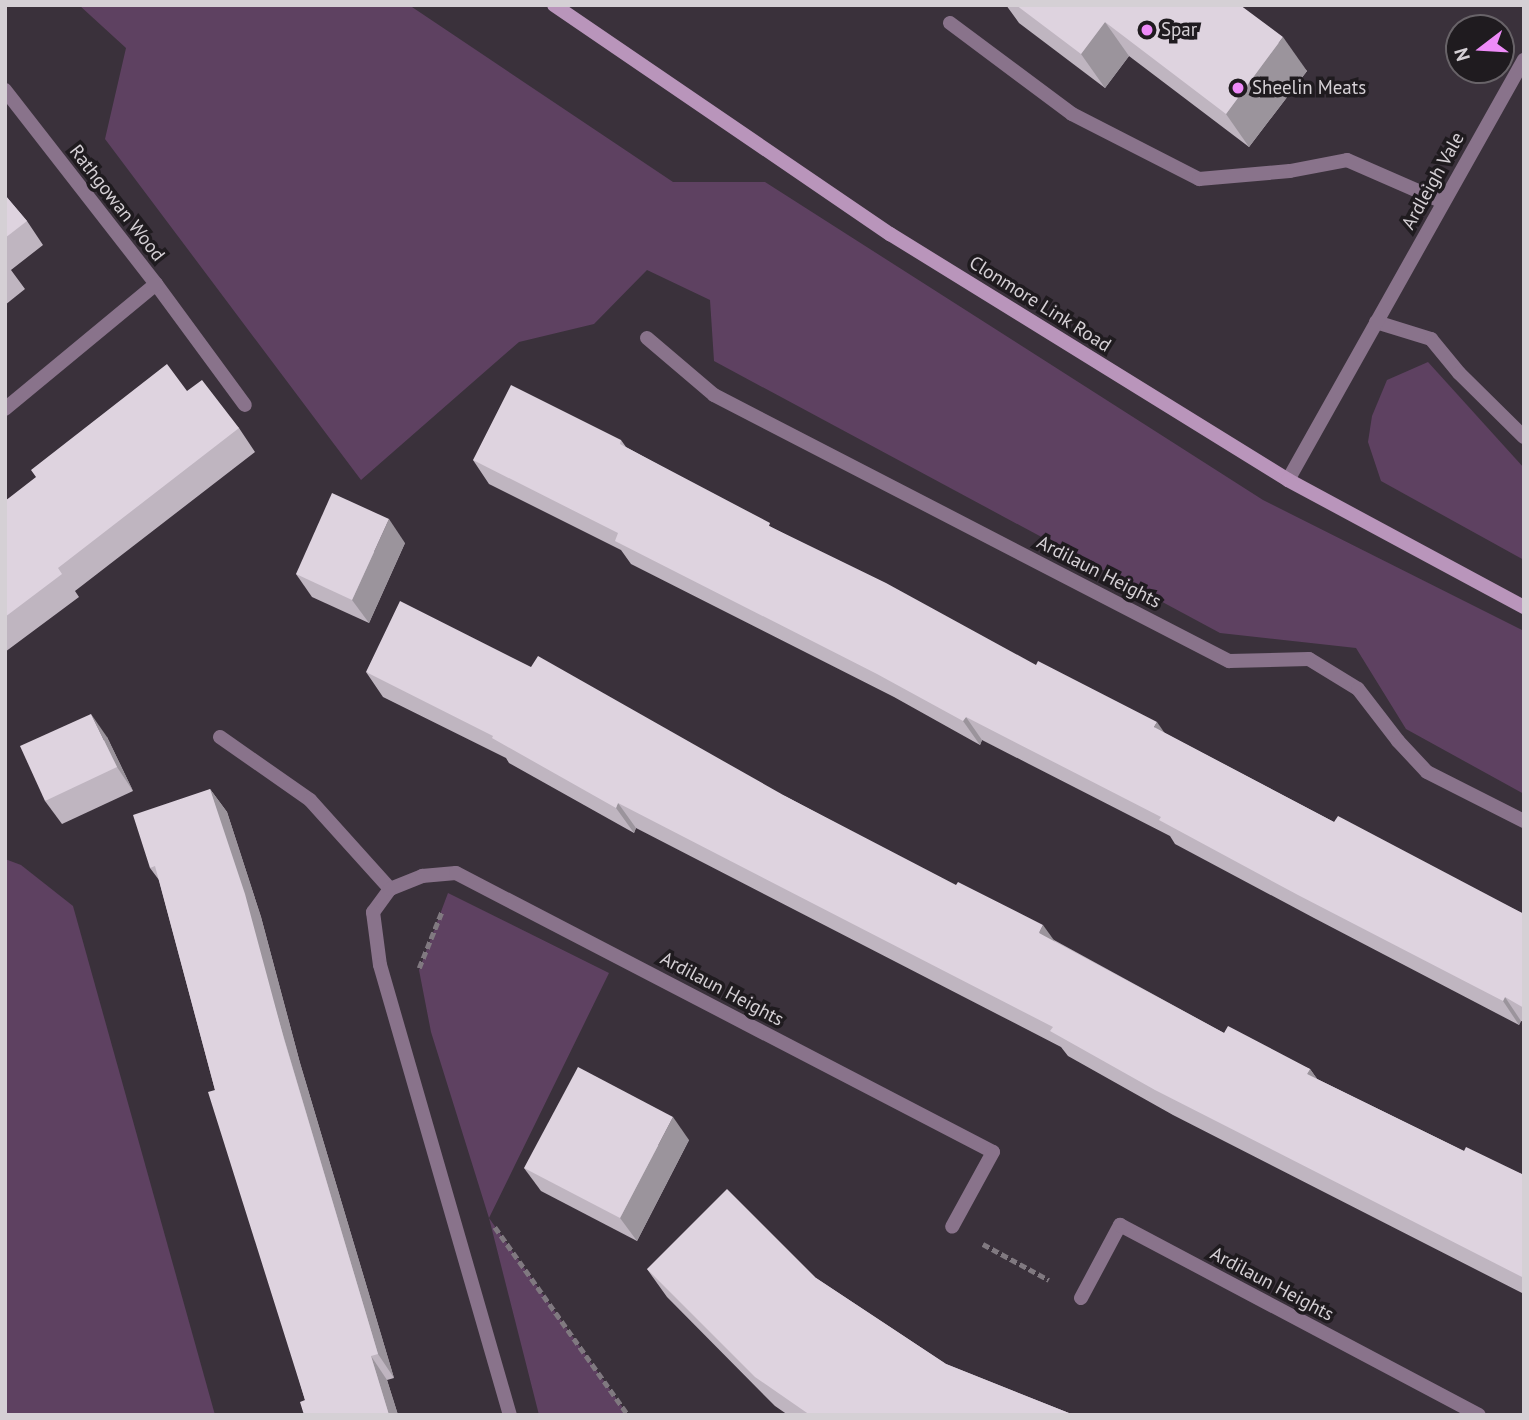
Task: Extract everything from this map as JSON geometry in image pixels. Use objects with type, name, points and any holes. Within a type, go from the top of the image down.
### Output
[{"type":"main road","name":"Clonmore Link Road","points":[[554,5],[890,234],[1288,480],[1524,607]]},
{"type":"street","points":[[950,23],[1072,114],[1199,179],[1290,171],[1347,160],[1443,202]]},
{"type":"street","name":"Ardleigh Vale","points":[[1288,480],[1524,60]]},
{"type":"street","name":"Rathgowan Wood","points":[[5,90],[156,284],[5,409]]},
{"type":"street","points":[[156,284],[245,405]]},
{"type":"street","points":[[1376,322],[1431,339],[1483,399],[1524,437]]},
{"type":"street","name":"Ardilaun Heights","points":[[648,338],[715,395],[1229,661],[1309,659],[1358,689],[1398,741],[1427,772],[1524,821]]},
{"type":"street","points":[[220,737],[310,800],[390,889]]},
{"type":"street","points":[[456,873],[422,876],[390,889],[373,912],[380,965],[510,1415]]},
{"type":"street","name":"Ardilaun Heights","points":[[456,873],[993,1153],[952,1227]]},
{"type":"street","name":"Ardilaun Heights","points":[[1081,1298],[1120,1225],[1479,1415]]},
{"type":"path","points":[[418,970],[456,873]]},
{"type":"path","points":[[489,1218],[628,1415]]},
{"type":"path","points":[[952,1227],[1081,1298]]},
{"type":"shaded area","points":[[79,5],[409,5],[673,182],[765,182],[1263,500],[1524,631],[1524,794],[1406,729],[1356,648],[1220,633],[714,361],[710,300],[647,270],[594,324],[519,342],[361,480],[105,139],[126,48]]},
{"type":"shaded area","points":[[1428,362],[1524,468],[1524,560],[1381,481],[1368,442],[1372,416],[1387,380]]},
{"type":"shaded area","points":[[5,859],[21,865],[73,906],[215,1415],[5,1415]]},
{"type":"shaded area","points":[[448,893],[609,973],[489,1218],[431,1032],[419,970]]},
{"type":"shaded area","points":[[489,1218],[628,1415],[539,1415]]},
{"type":"building","points":[[1016,5],[1240,5],[1283,37],[1226,114],[1105,22],[1081,54]]},
{"type":"building","points":[[5,195],[27,221],[5,238]]},
{"type":"building","points":[[167,364],[187,391],[202,380],[239,428],[58,568],[62,574],[5,617],[5,501],[36,477],[31,470]]},
{"type":"building","points":[[511,385],[621,440],[620,444],[770,523],[769,526],[886,583],[1036,665],[1038,661],[1157,722],[1154,727],[1334,822],[1338,816],[1524,914],[1524,1008],[1505,997],[1503,1001],[1298,895],[1159,820],[1161,817],[966,717],[963,721],[877,674],[615,541],[618,533],[473,460]]},
{"type":"building","points":[[332,493],[389,519],[352,600],[296,574]]},
{"type":"building","points":[[400,601],[531,667],[538,656],[785,796],[956,885],[958,882],[1043,925],[1039,933],[1224,1033],[1228,1026],[1310,1069],[1307,1074],[1464,1151],[1466,1147],[1524,1175],[1524,1278],[1155,1090],[1050,1031],[1053,1027],[618,803],[616,808],[492,738],[493,736],[366,672]]},
{"type":"building","points":[[91,714],[117,767],[45,801],[20,746]]},
{"type":"building","points":[[210,789],[245,894],[284,1039],[378,1354],[371,1356],[389,1415],[304,1415],[300,1402],[305,1400],[208,1092],[215,1090],[155,866],[150,868],[133,815]]},
{"type":"building","points":[[578,1067],[673,1117],[620,1218],[524,1168]]},
{"type":"building","points":[[727,1189],[816,1278],[946,1364],[1074,1415],[810,1415],[755,1377],[647,1269]]},
{"type":"place","name":"Spar","points":[[1147,30]]},
{"type":"place","name":"Sheelin Meats","points":[[1238,88]]}]
